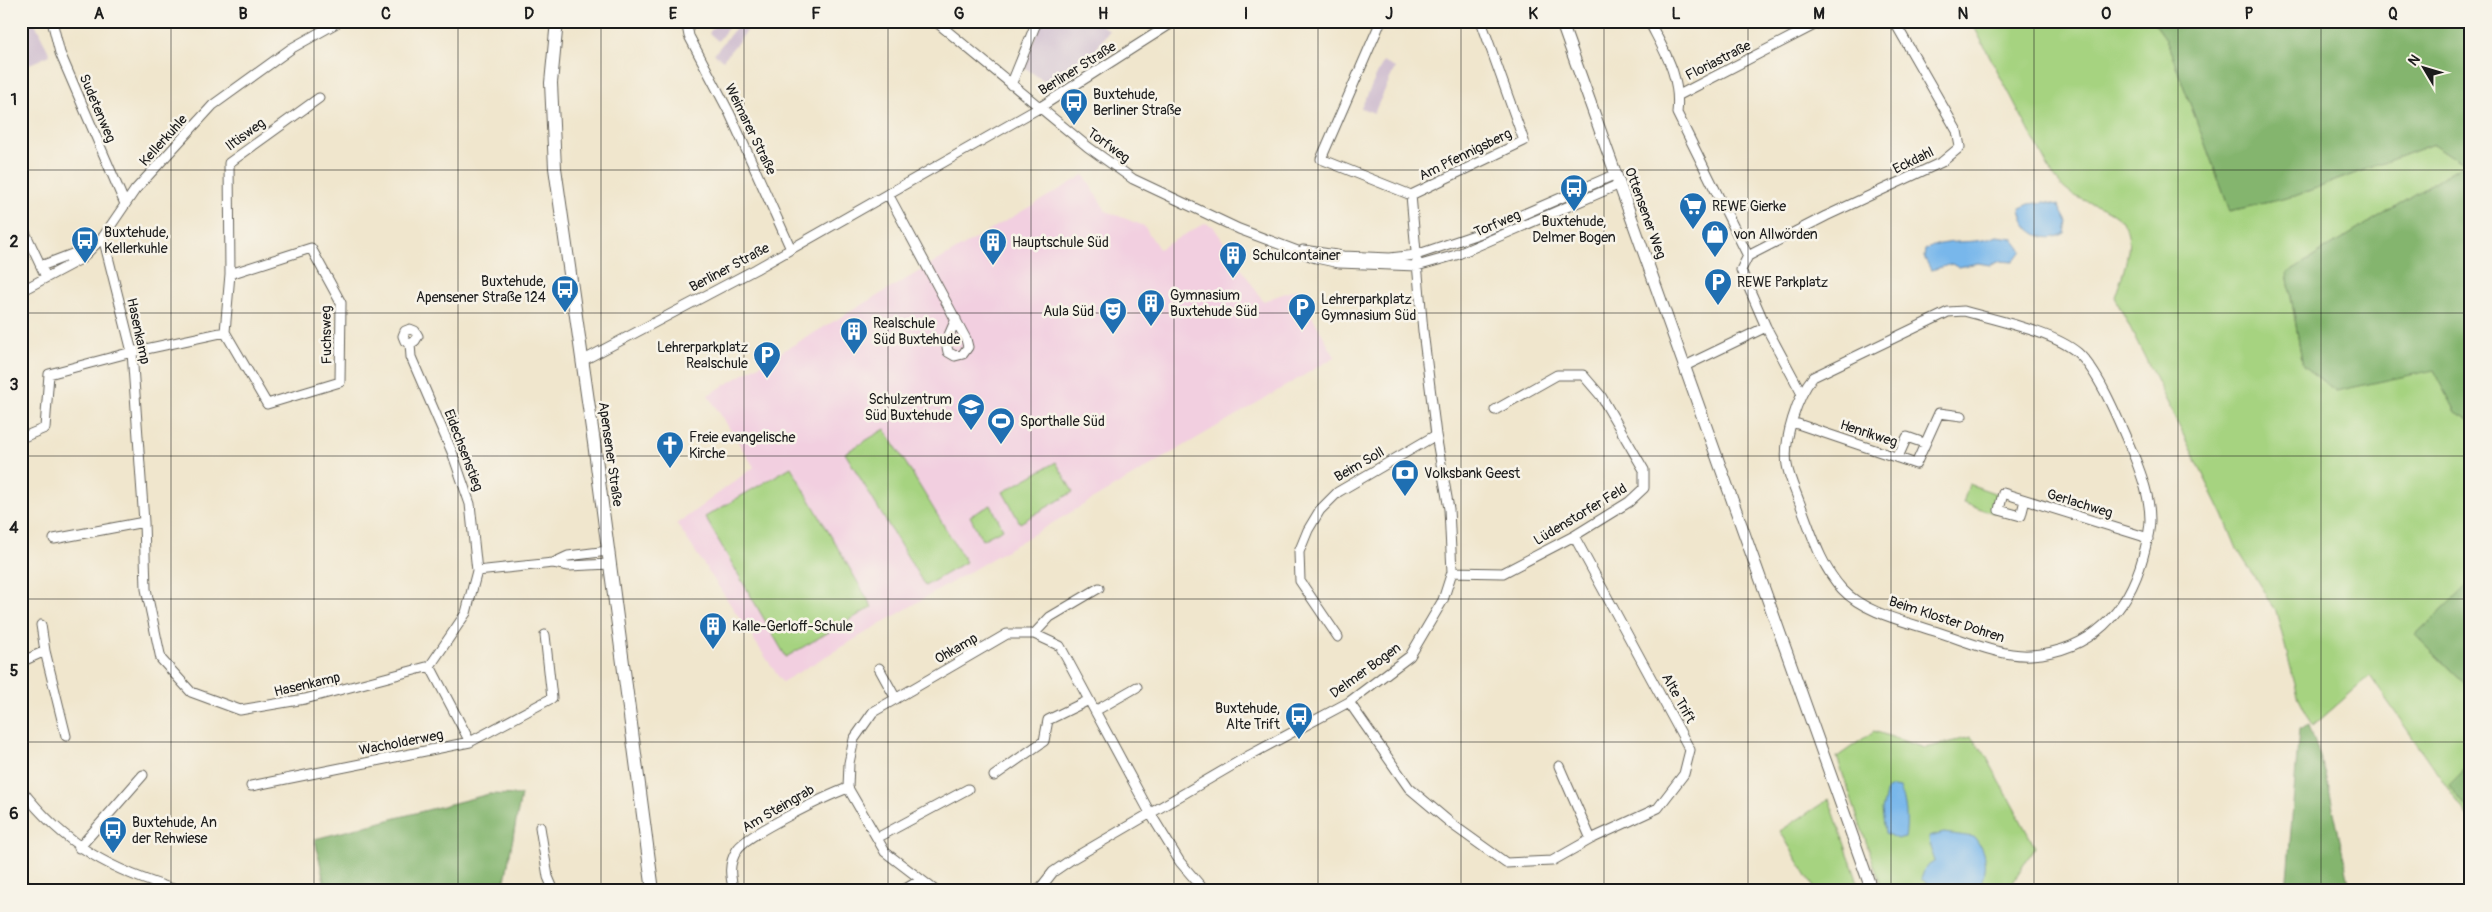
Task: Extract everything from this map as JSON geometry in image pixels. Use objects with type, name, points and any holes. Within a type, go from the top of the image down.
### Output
[{"type":"main road","name":"Apensener Straße","points":[[557,21],[551,83],[555,168],[653,891]]},
{"type":"street","name":"Sudetenweg","points":[[52,21],[60,54],[125,204]]},
{"type":"street","name":"Kellerkuhle","points":[[21,291],[82,259],[103,236],[135,190],[213,105],[292,48],[340,21]]},
{"type":"street","name":"Weimarer Straße","points":[[686,21],[689,36],[731,116],[791,249]]},
{"type":"street","name":"Torfweg","points":[[935,21],[1039,108],[1133,180],[1239,229],[1316,258],[1339,263],[1417,266],[1456,255],[1618,179]]},
{"type":"street","points":[[1011,85],[1037,21]]},
{"type":"street","name":"Berliner Straße","points":[[582,361],[791,249],[1039,108],[1175,21]]},
{"type":"street","name":"Am Pfennigsberg","points":[[1381,21],[1321,159],[1411,195],[1524,141],[1481,21]]},
{"type":"street","name":"Ottensener Weg","points":[[1561,21],[1872,891]]},
{"type":"street","points":[[1649,21],[1676,76],[1679,95],[1677,113],[1748,256],[1740,270],[1766,327],[1802,394]]},
{"type":"street","name":"Floriastraße","points":[[1679,95],[1822,21]]},
{"type":"street","name":"Eckdahl","points":[[1748,256],[1826,216],[1942,162],[1960,147],[1956,131],[1894,21]]},
{"type":"street","name":"Iltisweg","points":[[230,274],[229,163],[319,98]]},
{"type":"street","name":"Torfweg","points":[[1292,249],[1343,256],[1390,258],[1416,255],[1478,234],[1618,179]]},
{"type":"street","points":[[888,194],[956,319]]},
{"type":"street","name":"Am Pfennigsberg","points":[[1411,195],[1416,255]]},
{"type":"street","points":[[21,224],[46,277]]},
{"type":"street","name":"Hasenkamp","points":[[103,236],[132,352],[144,522],[146,589],[161,659],[191,692],[240,710],[305,699],[430,666]]},
{"type":"street","points":[[41,266],[94,246]]},
{"type":"street","name":"Fuchsweg","points":[[225,332],[267,404],[340,382],[342,303],[311,248],[230,274]]},
{"type":"street","name":"Delmer Bogen","points":[[1038,891],[1053,872],[1066,863],[1150,812],[1348,702],[1410,656],[1443,600],[1452,572],[1450,509],[1436,435],[1416,255]]},
{"type":"street","points":[[21,438],[45,428],[49,374],[132,352],[225,332],[230,274]]},
{"type":"street","name":"Beim Kloster Dohren","points":[[1964,311],[2052,339],[2068,346],[2089,366],[2120,424],[2139,468],[2148,495],[2150,520],[2148,538],[2138,573],[2113,618],[2082,642],[2066,649],[2029,655],[2016,654],[1916,625],[1858,602],[1844,592],[1833,579],[1823,561],[1787,466],[1786,443],[1802,394],[1813,377],[1948,312],[1964,311]]},
{"type":"street","points":[[1685,366],[1766,327]]},
{"type":"street","name":"Eidechsenstieg","points":[[410,344],[410,357],[452,452],[470,504],[477,571]]},
{"type":"street","name":"Lüdenstorfer Feld","points":[[1452,572],[1503,573],[1574,536],[1629,502],[1644,488],[1644,470],[1601,396],[1583,375],[1557,375],[1495,410]]},
{"type":"street","points":[[1898,457],[1907,437],[1924,443],[1939,413],[1962,416]]},
{"type":"street","name":"Henrikweg","points":[[1792,422],[1916,464],[1924,443]]},
{"type":"street","name":"Beim Soll","points":[[1338,637],[1300,581],[1300,552],[1308,530],[1320,510],[1338,492],[1436,435]]},
{"type":"street","name":"Gerlachweg","points":[[2025,500],[2021,516],[1999,510],[2003,493],[2148,538]]},
{"type":"street","points":[[54,539],[144,522]]},
{"type":"street","name":"Alte Trift","points":[[1348,702],[1409,788],[1452,824],[1506,863],[1552,861],[1591,839],[1658,808],[1684,774],[1690,750],[1574,536]]},
{"type":"street","points":[[430,666],[466,613],[477,571],[553,562],[568,556],[609,557]]},
{"type":"street","points":[[553,562],[568,566],[609,557]]},
{"type":"street","points":[[1034,634],[1050,616],[1099,588]]},
{"type":"street","points":[[41,625],[66,736]]},
{"type":"street","name":"Ohkamp","points":[[848,788],[849,763],[854,739],[873,712],[1007,634],[1034,634],[1060,646],[1150,812],[1180,862],[1205,891]]},
{"type":"street","points":[[470,742],[552,698],[545,635]]},
{"type":"street","points":[[21,662],[46,651]]},
{"type":"street","name":"Wacholderweg","points":[[251,786],[470,742],[430,666]]},
{"type":"street","points":[[879,668],[896,699]]},
{"type":"street","points":[[1095,711],[1137,687]]},
{"type":"street","points":[[994,776],[1044,741],[1048,720],[1089,700]]},
{"type":"street","points":[[1559,766],[1591,839]]},
{"type":"street","points":[[79,848],[143,775]]},
{"type":"street","points":[[848,788],[885,852],[936,891]]},
{"type":"street","name":"Am Steingrab","points":[[734,891],[729,871],[737,848],[759,832],[825,796],[848,788]]},
{"type":"street","points":[[21,789],[40,813],[79,848],[108,864],[180,891]]},
{"type":"street","points":[[877,838],[968,789]]},
{"type":"street","points":[[540,827],[548,877],[554,891]]},
{"type":"street","points":[[902,891],[920,880]]},
{"type":"shaded area","points":[[21,21],[34,21],[50,55],[21,68]]},
{"type":"shaded area","points":[[718,21],[727,21],[731,24],[718,41],[709,33]]},
{"type":"shaded area","points":[[1042,21],[1095,21],[1109,30],[1095,51],[1045,82],[1024,67]]},
{"type":"shaded area","points":[[739,24],[747,31],[723,60],[714,54]]},
{"type":"shaded area","points":[[1383,62],[1395,68],[1374,113],[1361,108]]},
{"type":"shaded area","name":"Schulzentrum Süd Buxtehude","points":[[1084,175],[1106,211],[1144,226],[1159,249],[1205,223],[1213,226],[1263,301],[1297,289],[1335,357],[782,682],[677,524],[754,467],[708,395]]},
{"type":"green space","points":[[1971,21],[2153,21],[2166,39],[2230,211],[2295,196],[2433,144],[2464,164],[2287,273],[2303,366],[2336,391],[2434,369],[2456,412],[2471,421],[2471,582],[2415,635],[2471,690],[2471,763],[2449,785],[2471,814],[2471,822],[2370,676],[2313,726],[2298,696],[2276,611],[2237,549],[2223,515],[2115,297],[2124,270],[2128,249],[2127,230],[2117,216],[2069,192],[2052,174]]},
{"type":"green space","points":[[2153,21],[2471,21],[2471,421],[2456,412],[2434,370],[2336,391],[2303,366],[2287,273],[2464,164],[2433,144],[2295,196],[2230,211],[2166,39]]},
{"type":"green space","points":[[885,429],[966,562],[925,586],[845,453]]},
{"type":"green space","points":[[1056,462],[1073,492],[1020,523],[1003,492]]},
{"type":"green space","points":[[791,467],[872,607],[786,657],[705,517]]},
{"type":"green space","points":[[1969,484],[2000,495],[1994,513],[1963,503]]},
{"type":"green space","points":[[991,505],[1003,529],[982,540],[970,516]]},
{"type":"green space","points":[[2471,582],[2471,690],[2415,635]]},
{"type":"green space","points":[[2309,725],[2326,775],[2351,891],[2286,891],[2299,730]]},
{"type":"green space","points":[[1874,731],[1925,748],[1971,737],[1985,754],[2035,847],[2007,891],[1883,891],[1837,757]]},
{"type":"green space","points":[[2471,763],[2471,814],[2449,785]]},
{"type":"green space","points":[[489,794],[521,795],[503,891],[326,891],[315,839]]},
{"type":"green space","points":[[1829,799],[1861,891],[1816,891],[1780,831]]},
{"type":"green space","points":[[21,877],[36,891],[21,891]]},
{"type":"water","points":[[2045,202],[2058,205],[2067,222],[2065,233],[2057,237],[2049,238],[2035,234],[2025,223],[2022,216],[2020,208],[2029,204]]},
{"type":"water","points":[[1997,236],[2012,238],[2022,251],[2013,262],[2000,261],[1990,265],[1978,263],[1958,267],[1953,264],[1931,270],[1924,257],[1925,250],[1933,246],[1951,242],[1979,241]]},
{"type":"water","points":[[1893,787],[1900,788],[1906,812],[1905,837],[1897,839],[1885,833],[1882,810],[1887,789]]},
{"type":"water","points":[[1944,833],[1974,837],[1979,844],[1984,856],[1984,863],[1979,891],[1955,891],[1953,888],[1934,887],[1921,879],[1925,868],[1935,861],[1929,837]]},
{"type":"place","name":"Buxtehude, Berliner Straße","points":[[1074,126]]},
{"type":"place","name":"Buxtehude, Delmer Bogen","points":[[1574,212]]},
{"type":"place","name":"REWE Gierke","points":[[1693,230]]},
{"type":"place","name":"von Allwörden","points":[[1715,258]]},
{"type":"place","name":"Buxtehude, Kellerkuhle","points":[[85,264]]},
{"type":"place","name":"Hauptschule Süd","points":[[993,266]]},
{"type":"place","name":"Schulcontainer","points":[[1233,279]]},
{"type":"place","name":"REWE Parkplatz","points":[[1718,306]]},
{"type":"place","name":"Buxtehude, Apensener Straße 124","points":[[565,313]]},
{"type":"place","name":"Gymnasium Buxtehude Süd","points":[[1151,327]]},
{"type":"place","name":"Lehrerparkplatz Gymnasium Süd","points":[[1302,331]]},
{"type":"place","name":"Aula Süd","points":[[1113,335]]},
{"type":"place","name":"Realschule Süd Buxtehude","points":[[854,355]]},
{"type":"place","name":"Lehrerparkplatz Realschule","points":[[767,379]]},
{"type":"place","name":"Schulzentrum Süd Buxtehude","points":[[971,431]]},
{"type":"place","name":"Sporthalle Süd","points":[[1001,445]]},
{"type":"place","name":"Freie evangelische Kirche","points":[[670,469]]},
{"type":"place","name":"Volksbank Geest","points":[[1405,497]]},
{"type":"place","name":"Kalle-Gerloff-Schule","points":[[713,650]]},
{"type":"place","name":"Buxtehude, Alte Trift","points":[[1299,740]]},
{"type":"place","name":"Buxtehude, An der Rehwiese","points":[[113,854]]}]
